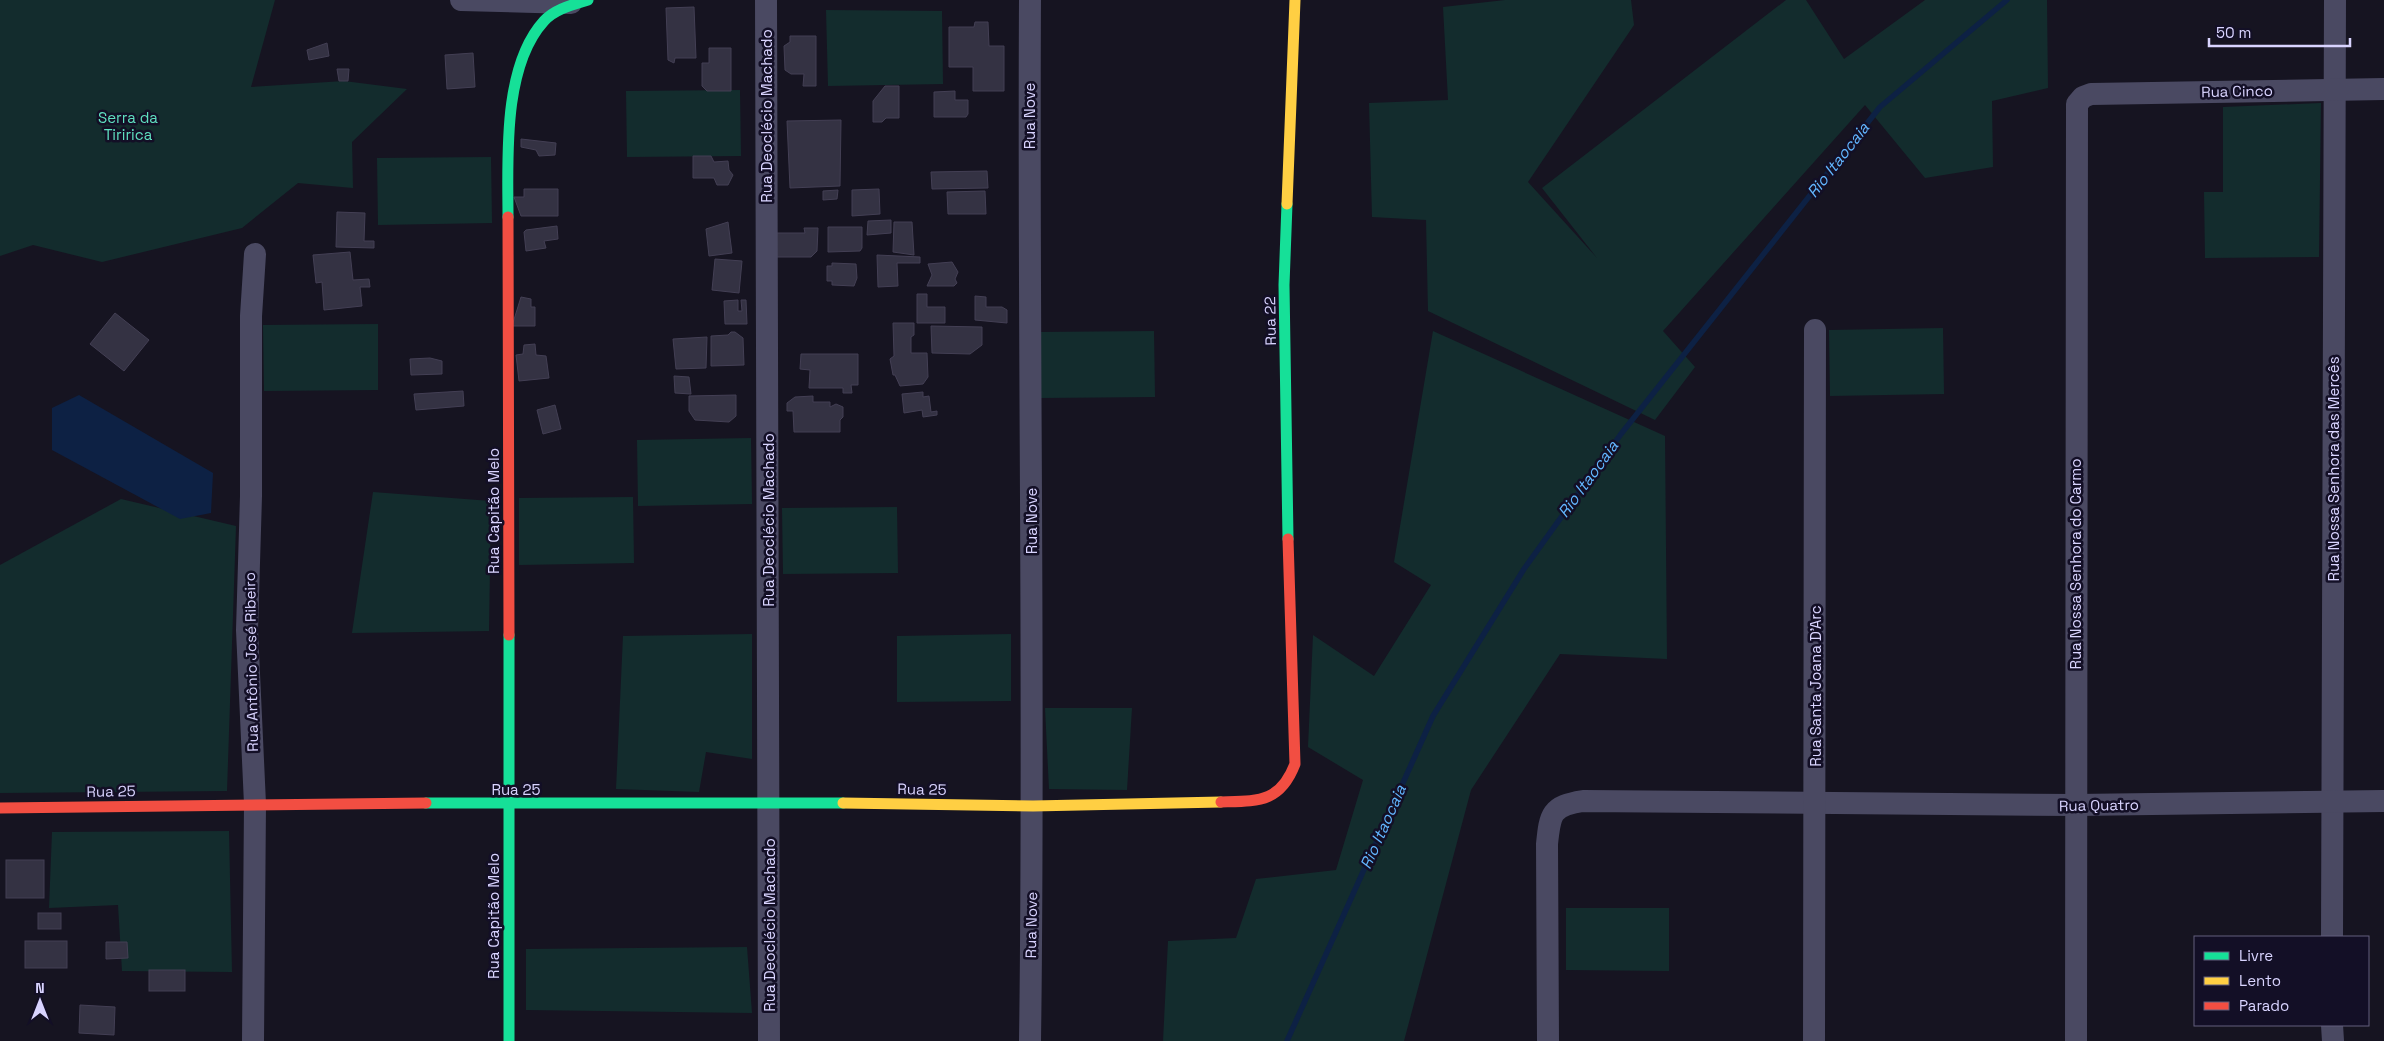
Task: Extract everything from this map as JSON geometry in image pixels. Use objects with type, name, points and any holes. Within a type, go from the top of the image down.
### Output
[{"type":"street","points":[[461,0],[580,1]]},
{"type":"street","name":"Rua Deoclécio Machado","points":[[766,0],[769,1041]]},
{"type":"street","name":"Rua Nove","points":[[1030,0],[1029,282],[1033,806],[1030,1041]]},
{"type":"street","name":"Rua 22","points":[[1033,806],[1258,801],[1277,794],[1288,783],[1295,764],[1286,467],[1284,285],[1295,0]]},
{"type":"street","name":"Rua Nossa Senhora das Mercês","points":[[2332,936],[2334,0]]},
{"type":"street","name":"Rua Capitão Melo","points":[[509,1041],[508,152],[515,93],[526,45],[538,25],[580,1]]},
{"type":"street","name":"Rua Cinco","points":[[2091,94],[2384,89]]},
{"type":"street","name":"Rua Nossa Senhora do Carmo","points":[[2076,1041],[2075,114],[2077,104],[2082,97],[2091,94]]},
{"type":"street","name":"Rua Antônio José Ribeiro","points":[[253,1041],[255,804],[247,630],[251,496],[250,316],[255,254]]},
{"type":"street","name":"Rua Santa Joana D'Arc","points":[[1814,1041],[1815,330]]},
{"type":"street","name":"Rua Quatro","points":[[1548,1041],[1547,844],[1549,824],[1555,810],[1565,804],[1583,801],[2076,806],[2331,800],[2384,801]]},
{"type":"street","name":"Rua 25","points":[[0,808],[255,804],[769,802],[1033,806]]},
{"type":"street","points":[[2332,1026],[2333,1041]]},
{"type":"green space","name":"Serra da Tiririca","points":[[0,0],[275,0],[251,87],[344,81],[407,89],[352,142],[353,188],[298,183],[242,228],[102,262],[33,245],[0,256]]},
{"type":"green space","points":[[1505,0],[1631,0],[1634,25],[1528,182],[1597,258],[1542,188],[1786,0],[1806,0],[1844,59],[1925,0],[2047,0],[2048,88],[1992,101],[1993,167],[1925,178],[1865,105],[1663,331],[1695,367],[1655,420],[1428,311],[1426,220],[1372,217],[1369,103],[1448,100],[1443,7]]},
{"type":"green space","points":[[826,10],[942,11],[943,84],[828,86]]},
{"type":"green space","points":[[740,90],[741,156],[627,157],[626,91]]},
{"type":"green space","points":[[2321,103],[2319,257],[2205,258],[2204,192],[2223,192],[2223,107]]},
{"type":"green space","points":[[491,157],[492,223],[378,225],[377,158]]},
{"type":"green space","points":[[378,324],[378,390],[264,391],[263,325]]},
{"type":"green space","points":[[1943,328],[1944,394],[1830,396],[1829,330]]},
{"type":"green space","points":[[1154,331],[1155,397],[1041,398],[1040,332]]},
{"type":"green space","points":[[1433,331],[1665,436],[1667,659],[1560,654],[1471,790],[1404,1041],[1163,1041],[1168,941],[1236,938],[1256,879],[1336,870],[1363,780],[1308,747],[1313,635],[1374,676],[1431,585],[1394,562]]},
{"type":"green space","points":[[751,438],[752,504],[638,506],[637,440]]},
{"type":"green space","points":[[373,492],[491,501],[489,631],[352,633]]},
{"type":"green space","points":[[633,497],[634,563],[519,565],[519,498]]},
{"type":"green space","points":[[121,499],[236,526],[227,791],[0,793],[0,565]]},
{"type":"green space","points":[[897,507],[898,573],[783,574],[782,508]]},
{"type":"green space","points":[[752,634],[752,759],[706,752],[699,792],[616,789],[623,636]]},
{"type":"green space","points":[[1011,634],[1011,701],[897,702],[897,636]]},
{"type":"green space","points":[[1045,708],[1132,708],[1127,790],[1049,789]]},
{"type":"green space","points":[[229,831],[232,972],[122,971],[118,905],[49,908],[52,832]]},
{"type":"green space","points":[[1566,908],[1669,908],[1669,971],[1566,970]]},
{"type":"green space","points":[[747,947],[752,1013],[526,1010],[526,949]]},
{"type":"water","points":[[79,395],[213,473],[211,513],[180,519],[52,450],[52,408]]},
{"type":"building","points":[[694,7],[696,58],[675,58],[674,63],[668,60],[666,8]]},
{"type":"building","points":[[975,22],[988,22],[989,46],[1004,46],[1004,91],[973,91],[973,67],[949,67],[949,27],[974,27]]},
{"type":"building","points":[[790,36],[816,36],[816,86],[803,86],[804,74],[791,74],[785,70],[784,46],[790,42]]},
{"type":"building","points":[[327,43],[329,56],[309,60],[307,50]]},
{"type":"building","points":[[709,48],[731,48],[731,91],[707,91],[702,86],[702,63],[709,63]]},
{"type":"building","points":[[473,53],[475,87],[447,89],[445,55]]},
{"type":"building","points":[[337,69],[349,69],[348,81],[339,81]]},
{"type":"building","points":[[885,86],[899,86],[899,118],[886,118],[882,122],[873,122],[873,101]]},
{"type":"building","points":[[955,91],[955,100],[968,100],[968,114],[966,117],[934,117],[934,92]]},
{"type":"building","points":[[841,120],[840,186],[790,188],[787,121]]},
{"type":"building","points":[[521,139],[556,143],[555,155],[539,156],[536,150],[521,147]]},
{"type":"building","points":[[693,156],[711,156],[714,162],[728,161],[729,170],[733,175],[728,185],[717,185],[714,178],[693,178]]},
{"type":"building","points":[[987,171],[988,188],[932,189],[931,172]]},
{"type":"building","points":[[524,189],[558,189],[558,216],[521,216],[514,197],[524,197]]},
{"type":"building","points":[[879,189],[880,214],[852,216],[852,190]]},
{"type":"building","points":[[838,190],[837,199],[823,200],[823,191]]},
{"type":"building","points":[[985,191],[986,214],[948,214],[947,192]]},
{"type":"building","points":[[337,212],[365,213],[364,241],[374,241],[374,248],[336,247]]},
{"type":"building","points":[[891,220],[891,233],[867,235],[868,221]]},
{"type":"building","points":[[728,222],[732,253],[709,256],[706,229]]},
{"type":"building","points":[[894,222],[912,222],[914,255],[893,252]]},
{"type":"building","points":[[557,226],[558,239],[544,241],[546,248],[526,251],[524,232],[526,230]]},
{"type":"building","points":[[828,227],[862,227],[862,248],[860,251],[828,252]]},
{"type":"building","points":[[804,228],[818,228],[817,251],[811,257],[775,257],[775,233],[805,233]]},
{"type":"building","points":[[350,252],[353,280],[369,279],[370,287],[360,287],[362,306],[324,310],[322,282],[316,283],[313,255]]},
{"type":"building","points":[[877,255],[920,257],[920,263],[897,263],[898,286],[878,287]]},
{"type":"building","points":[[715,259],[742,261],[739,293],[712,290]]},
{"type":"building","points":[[952,262],[958,272],[955,279],[957,283],[954,286],[927,286],[932,275],[928,264]]},
{"type":"building","points":[[832,263],[856,264],[857,278],[854,286],[832,285],[832,281],[827,281],[827,266],[832,266]]},
{"type":"building","points":[[917,294],[927,294],[927,307],[945,307],[945,323],[917,323]]},
{"type":"building","points":[[975,296],[986,297],[986,307],[1002,307],[1007,310],[1007,323],[975,320]]},
{"type":"building","points":[[521,297],[531,299],[531,307],[535,307],[535,326],[512,326]]},
{"type":"building","points":[[738,300],[738,311],[742,311],[741,300],[746,300],[747,324],[725,324],[724,301]]},
{"type":"building","points":[[115,313],[149,340],[124,371],[90,344]]},
{"type":"building","points":[[893,323],[914,323],[914,335],[911,337],[911,353],[927,353],[928,377],[923,384],[900,386],[895,375],[893,375],[890,359],[894,356]]},
{"type":"building","points":[[931,326],[982,327],[982,345],[970,354],[932,353]]},
{"type":"building","points":[[731,332],[735,332],[743,338],[744,365],[711,366],[711,336],[728,335]]},
{"type":"building","points":[[707,337],[706,368],[676,369],[673,339]]},
{"type":"building","points":[[535,344],[536,355],[546,356],[549,378],[519,381],[516,355],[523,354],[524,345]]},
{"type":"building","points":[[801,354],[858,354],[858,385],[851,385],[852,393],[843,393],[843,388],[809,388],[810,370],[800,369]]},
{"type":"building","points":[[430,358],[442,361],[442,374],[411,375],[410,359]]},
{"type":"building","points":[[674,376],[689,377],[691,394],[675,393]]},
{"type":"building","points":[[463,391],[464,406],[416,410],[414,394]]},
{"type":"building","points":[[923,392],[923,397],[929,396],[931,412],[937,411],[937,415],[923,417],[922,410],[904,413],[902,394]]},
{"type":"building","points":[[736,395],[736,416],[729,422],[695,420],[689,411],[689,396]]},
{"type":"building","points":[[813,396],[813,402],[830,402],[830,407],[836,404],[843,407],[840,432],[794,432],[793,411],[787,411],[787,403],[795,397]]},
{"type":"building","points":[[555,405],[561,429],[543,434],[537,410]]},
{"type":"building","points":[[6,860],[44,860],[44,898],[6,898]]},
{"type":"building","points":[[38,913],[61,913],[61,929],[38,929]]},
{"type":"building","points":[[25,941],[67,941],[67,968],[25,968]]},
{"type":"building","points":[[106,942],[127,942],[128,958],[106,959]]},
{"type":"building","points":[[149,970],[185,970],[185,991],[149,991]]},
{"type":"building","points":[[80,1005],[115,1007],[114,1035],[79,1033]]},
{"type":"waterway","name":"Rio Itaocaia","points":[[1287,1041],[1433,716],[1524,569],[1621,434],[1880,107],[2007,0]]},
{"type":"traffic: fast","points":[[508,217],[510,115],[514,88],[521,63],[530,40],[548,17],[564,8],[588,0]]},
{"type":"traffic: fast","points":[[1287,204],[1284,285],[1288,539]]},
{"type":"traffic: fast","points":[[509,635],[509,1041]]},
{"type":"traffic: fast","points":[[426,803],[843,803]]},
{"type":"traffic: slow","points":[[1287,204],[1295,0]]},
{"type":"traffic: slow","points":[[843,803],[1033,806],[1221,802]]},
{"type":"traffic: jam","points":[[508,217],[509,635]]},
{"type":"traffic: jam","points":[[1221,802],[1257,800],[1275,793],[1289,777],[1295,764],[1288,539]]},
{"type":"traffic: jam","points":[[0,808],[426,803]]}]
